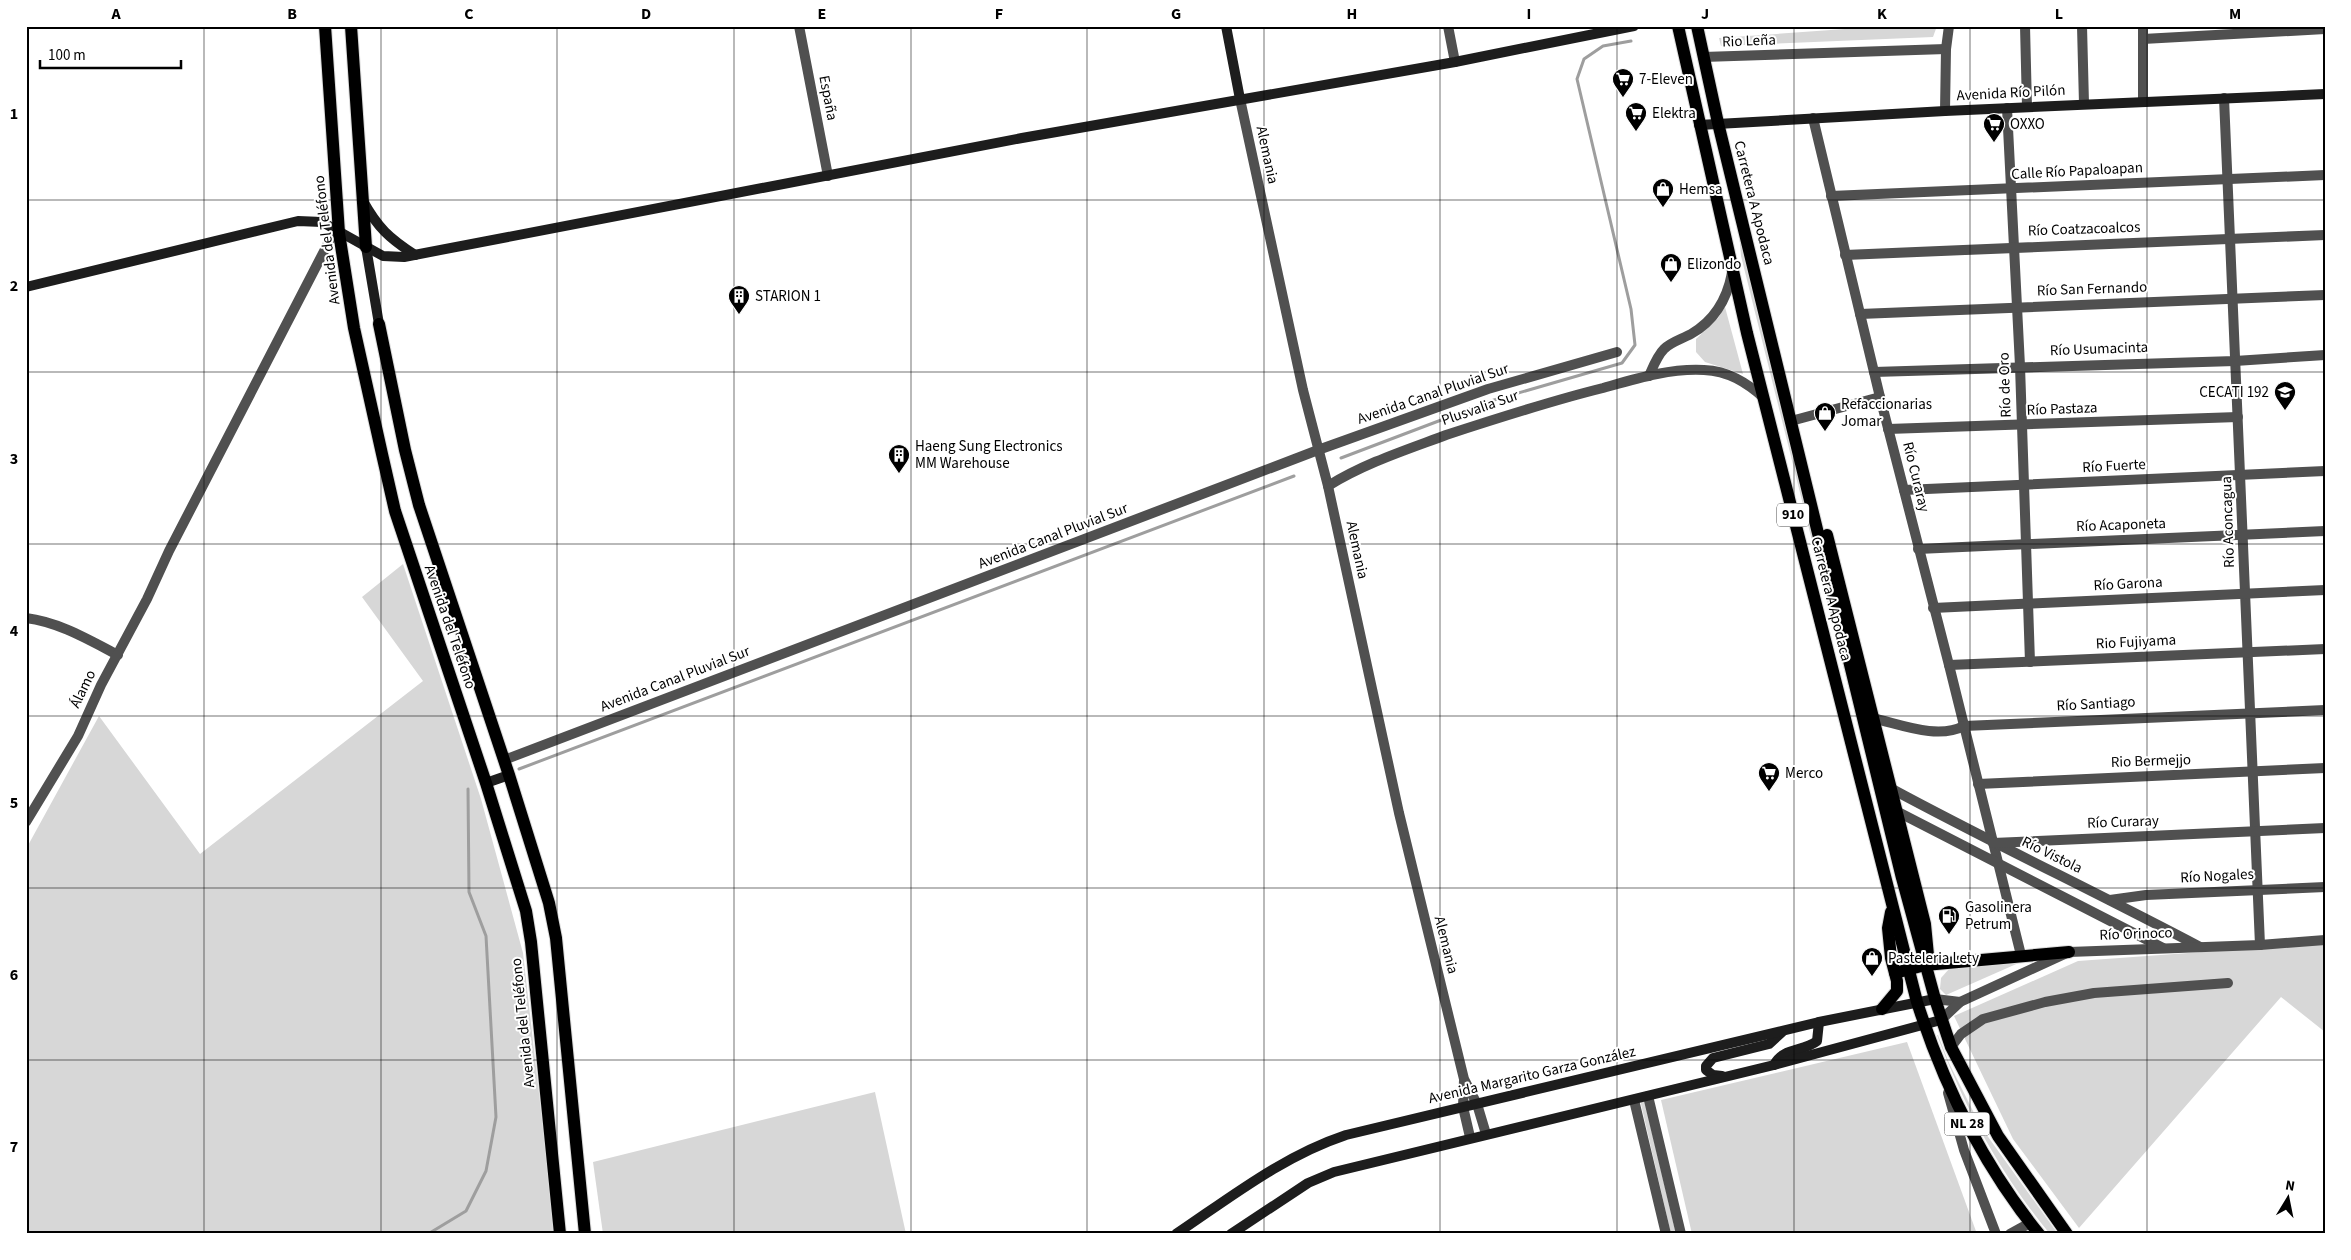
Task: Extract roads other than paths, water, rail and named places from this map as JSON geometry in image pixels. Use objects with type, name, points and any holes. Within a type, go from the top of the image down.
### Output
[{"type":"main road","name":"Avenida del Teléfono","points":[[326,26],[337,231],[354,328],[395,511],[486,783],[526,911],[531,942],[560,1234]]},
{"type":"main road","name":"Avenida del Teléfono","points":[[351,26],[366,248],[379,324],[405,450],[420,505],[549,903],[556,938],[585,1234]]},
{"type":"main road","name":"Alemania","points":[[1226,26],[1240,98]]},
{"type":"main road","points":[[26,287],[298,221],[322,222],[366,248],[393,258],[1240,98],[1455,62],[1634,26]]},
{"type":"main road","name":"Carretera A Apodaca","points":[[1678,26],[1699,125],[1764,398],[1892,910],[1917,1002]]},
{"type":"main road","name":"Carretera A Apodaca","points":[[1697,26],[1718,122],[1796,420],[1934,999]]},
{"type":"main road","name":"Avenida Río Pilón","points":[[1699,125],[1718,122],[2325,94]]},
{"type":"main road","points":[[362,198],[378,226],[390,239],[415,254]]},
{"type":"main road","points":[[1796,420],[1898,812],[1927,932],[1928,955],[1925,965]]},
{"type":"main road","points":[[486,783],[509,775]]},
{"type":"main road","points":[[1882,1009],[1897,991],[1888,928],[1892,910]]},
{"type":"main road","points":[[1895,973],[1925,965],[2069,952]]},
{"type":"main road","name":"Avenida Margarito Garza González","points":[[1176,1234],[1269,1171],[1303,1151],[1346,1135],[1819,1022],[1934,999]]},
{"type":"main road","name":"NL 28","points":[[1934,999],[1951,1047],[1998,1136],[2067,1234]]},
{"type":"main road","name":"NL 28","points":[[1917,1002],[1924,1026],[1944,1077],[1964,1119],[1984,1155],[2039,1234]]},
{"type":"main road","points":[[1231,1234],[1308,1183],[1334,1172],[1470,1137],[1634,1100],[1774,1065],[1941,1020]]},
{"type":"main road","points":[[1774,1065],[1783,1054],[1817,1041],[1819,1022]]},
{"type":"main road","points":[[1726,1077],[1709,1073],[1706,1066],[1713,1058],[1769,1044],[1782,1031]]},
{"type":"street","name":"España","points":[[799,26],[828,176]]},
{"type":"street","points":[[1448,26],[1455,62]]},
{"type":"street","points":[[1945,111],[1946,50],[1949,26]]},
{"type":"street","points":[[2024,26],[2027,107]]},
{"type":"street","points":[[2082,26],[2084,104]]},
{"type":"street","points":[[2143,26],[2143,102]]},
{"type":"street","points":[[2143,39],[2325,29]]},
{"type":"street","name":"Rio Leña","points":[[1703,57],[1946,50]]},
{"type":"street","name":"Alemania","points":[[1240,98],[1318,450],[1328,486],[1399,813],[1464,1080],[1477,1104],[1486,1134]]},
{"type":"street","name":"Río Aconcagua","points":[[2224,98],[2260,945]]},
{"type":"street","name":"Río de Oro","points":[[2006,108],[2020,366],[2030,662]]},
{"type":"street","name":"Río Curaray","points":[[1813,118],[1844,254],[2021,955]]},
{"type":"street","name":"Calle Río Papaloapan","points":[[1831,196],[2325,175]]},
{"type":"street","name":"Álamo","points":[[26,822],[78,736],[101,685],[337,231]]},
{"type":"street","name":"Río Coatzacoalcos","points":[[1844,254],[2325,235]]},
{"type":"street","points":[[1649,376],[1662,351],[1667,346],[1691,334],[1716,313],[1730,283],[1733,268]]},
{"type":"street","name":"Río San Fernando","points":[[1860,314],[2017,306],[2325,295]]},
{"type":"street","name":"Avenida Canal Pluvial Sur","points":[[504,760],[1318,450],[1488,389],[1617,352]]},
{"type":"street","name":"Río Usumacinta","points":[[1874,372],[2020,366],[2235,361],[2325,355]]},
{"type":"street","name":"Plusvalia Sur","points":[[1328,486],[1348,474],[1393,454],[1479,424],[1543,403],[1649,376],[1691,370],[1722,372],[1750,385],[1764,398]]},
{"type":"street","points":[[1796,420],[1880,397]]},
{"type":"street","name":"Río Pastaza","points":[[1888,429],[2238,416]]},
{"type":"street","name":"Río Fuerte","points":[[1904,490],[2325,471]]},
{"type":"street","name":"Río Acaponeta","points":[[1918,549],[2325,531]]},
{"type":"street","name":"Río Garona","points":[[1933,608],[2325,590]]},
{"type":"street","points":[[26,618],[48,622],[66,629],[118,655]]},
{"type":"street","name":"Rio Fujiyama","points":[[1949,665],[2325,649]]},
{"type":"street","name":"Río Santiago","points":[[1872,718],[1931,731],[1946,732],[1964,726],[2325,710]]},
{"type":"street","name":"Rio Bermejjo","points":[[1978,784],[2325,768]]},
{"type":"street","name":"Río Vistola","points":[[1892,789],[1992,843],[2110,900],[2200,947]]},
{"type":"street","name":"Río Vistola","points":[[1898,812],[2163,948]]},
{"type":"street","name":"Río Curaray","points":[[1992,843],[2325,828]]},
{"type":"street","name":"Río Nogales","points":[[2110,900],[2146,895],[2325,887]]},
{"type":"street","name":"Río Orinoco","points":[[1941,1020],[1960,1002],[2069,952],[2260,945],[2325,940]]},
{"type":"street","points":[[1951,1047],[1961,1034],[1983,1019],[2045,1002],[2094,993],[2228,983]]},
{"type":"street","points":[[1934,999],[1960,1002]]},
{"type":"street","points":[[1944,1077],[1958,1131],[1996,1234]]},
{"type":"street","name":"Alemania","points":[[1464,1080],[1463,1107],[1470,1137]]},
{"type":"street","points":[[1648,1096],[1681,1234]]},
{"type":"street","points":[[1634,1100],[1666,1234]]},
{"type":"street","points":[[2010,1234],[2030,1223]]},
{"type":"waterway","points":[[1717,27],[1728,26]]},
{"type":"waterway","points":[[1341,458],[1494,400],[1622,363],[1635,345],[1631,309],[1577,79],[1584,59],[1603,46],[1631,41]]},
{"type":"waterway","points":[[519,769],[1294,476]]},
{"type":"waterway","points":[[428,1234],[466,1211],[486,1171],[496,1117],[486,936],[469,892],[468,789]]},
{"type":"place","name":"7-Eleven","points":[[1623,98]]},
{"type":"place","name":"Elektra","points":[[1636,132]]},
{"type":"place","name":"OXXO","points":[[1994,143]]},
{"type":"place","name":"Hemsa","points":[[1663,208]]},
{"type":"place","name":"Elizondo","points":[[1671,283]]},
{"type":"place","name":"STARION 1","points":[[739,315]]},
{"type":"place","name":"CECATI 192","points":[[2285,411]]},
{"type":"place","name":"Refaccionarias Jomar","points":[[1825,432]]},
{"type":"place","name":"Haeng Sung Electronics MM Warehouse","points":[[899,474]]},
{"type":"place","name":"Merco","points":[[1769,792]]},
{"type":"place","name":"Gasolinera Petrum","points":[[1949,935]]},
{"type":"place","name":"Pasteleria Lety","points":[[1872,977]]}]
